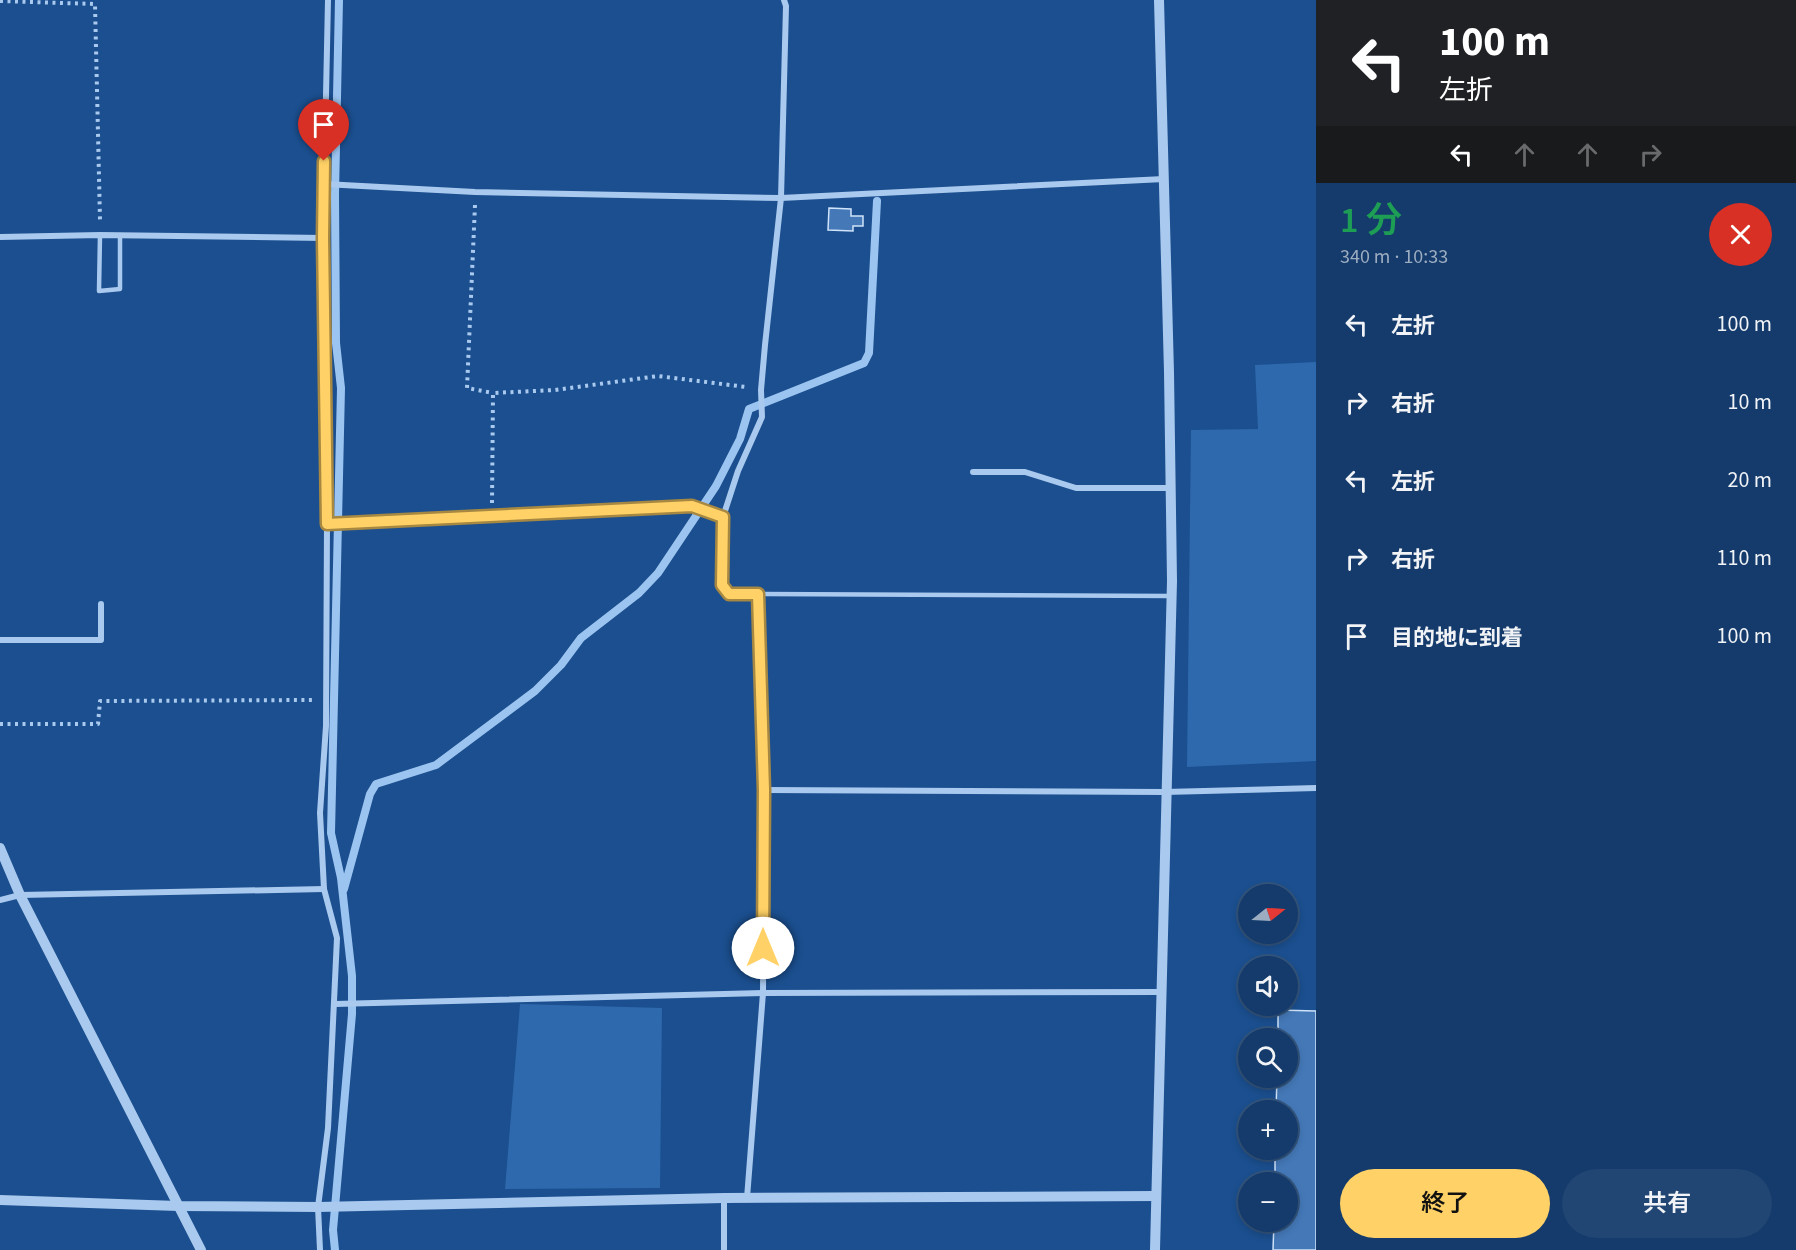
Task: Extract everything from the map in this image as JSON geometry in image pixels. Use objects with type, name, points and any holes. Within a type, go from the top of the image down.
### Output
[{"type":"street","points":[[320,1250],[318,1207],[328,1128],[337,938],[324,889],[320,813],[326,700],[327,524],[323,238],[328,0]]},
{"type":"street","points":[[747,1198],[763,993],[764,790],[758,594],[729,594],[722,585],[723,517],[738,471],[762,417],[761,390],[781,198],[786,6],[784,0]]},
{"type":"street","points":[[1155,1250],[1171,596],[1165,179],[1159,0]]},
{"type":"street","points":[[324,184],[475,192],[781,198],[1165,179]]},
{"type":"street","points":[[0,237],[120,235],[323,238]]},
{"type":"street","points":[[973,472],[1025,472],[1076,488],[1171,488]]},
{"type":"street","points":[[327,524],[692,506],[723,517]]},
{"type":"street","points":[[0,640],[101,640],[101,604]]},
{"type":"street","points":[[764,790],[1165,792],[1316,788]]},
{"type":"street","points":[[0,848],[20,895],[201,1250]]},
{"type":"street","points":[[0,900],[20,895],[324,889]]},
{"type":"street","points":[[335,1004],[763,993],[1162,992]]},
{"type":"street","points":[[0,1200],[178,1206],[318,1207],[724,1198],[1156,1196]]},
{"type":"street","points":[[724,1198],[724,1250]]},
{"type":"lane","points":[[100,235],[99,291],[120,289],[120,235]]},
{"type":"lane","points":[[758,594],[1171,596]]},
{"type":"path","points":[[0,1],[95,2],[100,235]]},
{"type":"path","points":[[475,192],[467,388],[493,393],[555,390],[658,376],[761,390]]},
{"type":"path","points":[[492,516],[493,393]]},
{"type":"path","points":[[0,724],[98,724],[100,701],[326,700]]},
{"type":"shaded area","points":[[1316,362],[1316,761],[1187,767],[1191,430],[1258,429],[1255,365]]},
{"type":"shaded area","points":[[520,1004],[662,1008],[660,1188],[505,1189]]},
{"type":"building","points":[[829,208],[851,209],[851,216],[863,216],[863,226],[853,226],[853,231],[828,230]]},
{"type":"building","points":[[1298,1011],[1316,1011],[1316,1250],[1273,1250],[1274,1232],[1298,1232],[1298,1172],[1275,1172],[1275,1160],[1298,1160],[1298,1100],[1276,1100],[1277,1088],[1298,1088],[1298,1028],[1278,1028],[1278,1016],[1298,1016]]},
{"type":"waterway","points":[[335,1250],[333,1230],[352,1014],[352,976],[341,878],[331,833],[341,388],[336,343],[335,194],[339,0]]},
{"type":"waterway","points":[[344,889],[370,794],[376,784],[436,765],[535,691],[561,665],[581,638],[639,593],[658,573],[716,486],[740,439],[749,409],[864,363],[869,353],[877,201]]},
{"type":"route","points":[[324,161],[327,524],[692,506],[723,517],[722,585],[729,594],[758,594],[764,790],[763,948]]}]
